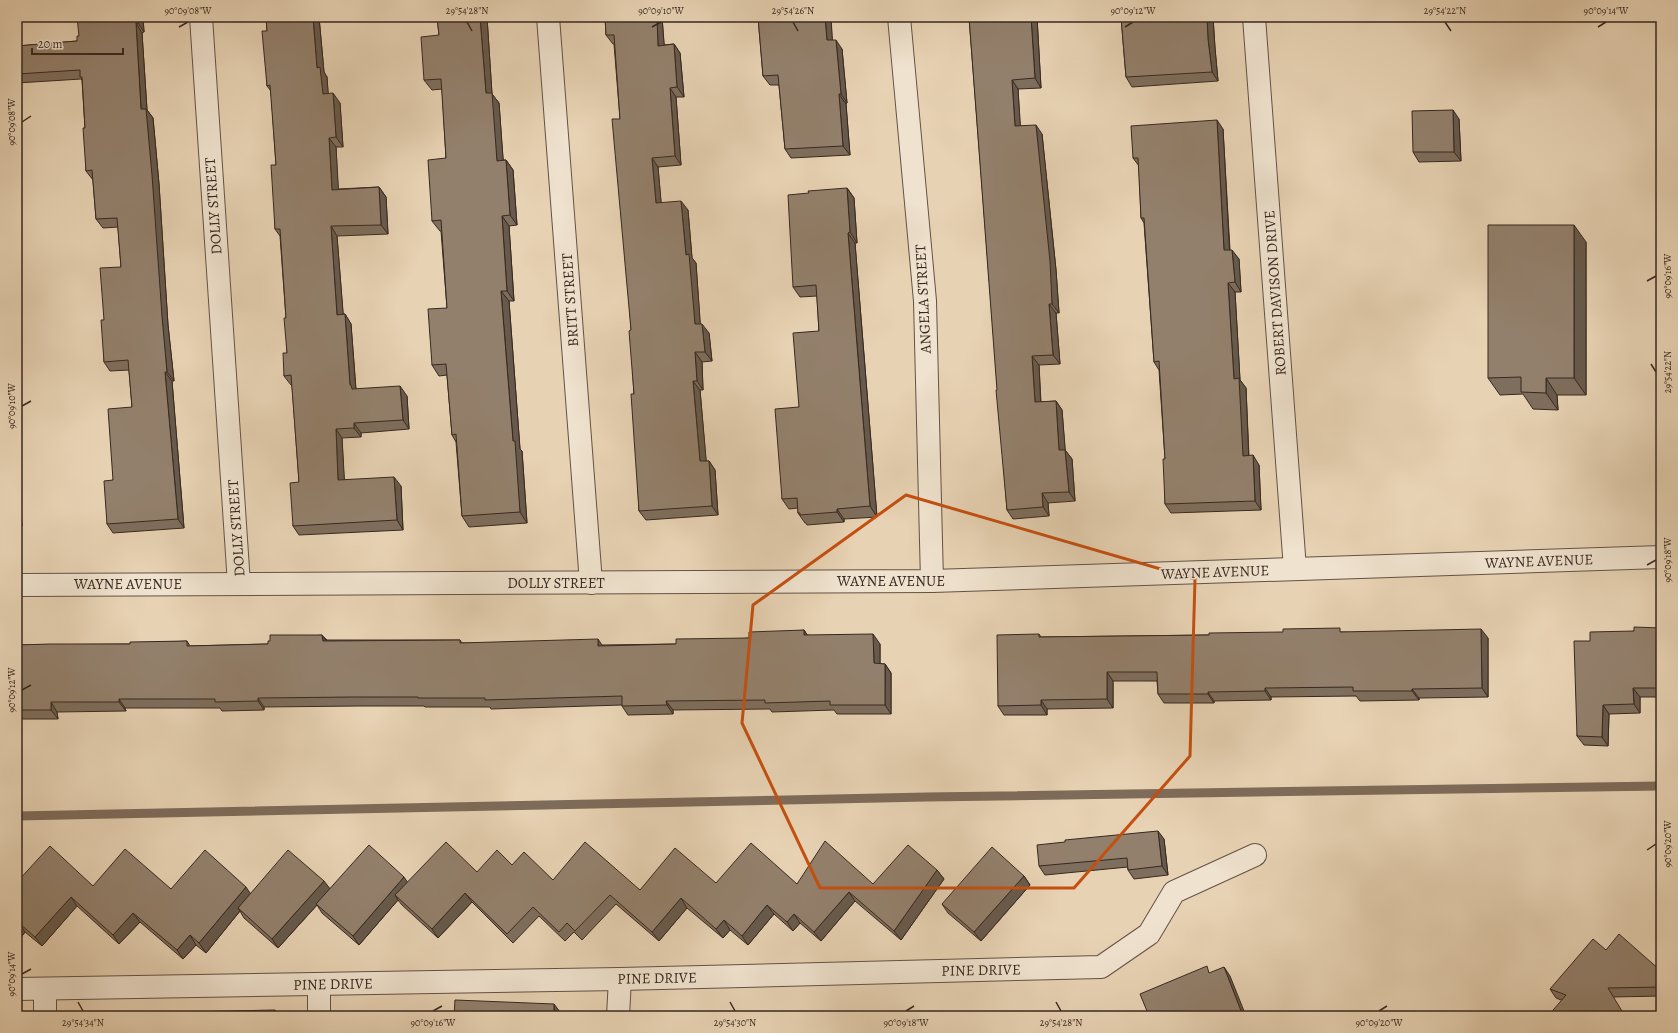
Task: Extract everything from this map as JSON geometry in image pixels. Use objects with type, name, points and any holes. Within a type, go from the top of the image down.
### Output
[{"type":"street","name":"DOLLY STREET","points":[[201,17],[239,584],[769,581]]},
{"type":"street","name":"BRITT STREET","points":[[548,17],[592,583]]},
{"type":"street","name":"ANGELA STREET","points":[[899,17],[925,300],[932,581]]},
{"type":"street","name":"ROBERT DAVISON DRIVE","points":[[1254,17],[1295,569]]},
{"type":"street","name":"WAYNE AVENUE","points":[[769,581],[932,581],[1661,557]]},
{"type":"street","name":"WAYNE AVENUE","points":[[17,585],[239,584]]},
{"type":"street","name":"PINE DRIVE","points":[[17,989],[620,979],[1101,967],[1149,934],[1174,892],[1255,855]]},
{"type":"street","points":[[618,1016],[620,979]]},
{"type":"street","points":[[319,984],[319,1016]]},
{"type":"street","points":[[45,989],[45,1016]]},
{"type":"highlighted area","points":[[906,495],[1195,579],[1190,756],[1074,888],[820,888],[742,723],[753,605]]},
{"type":"building","points":[[77,17],[137,17],[138,23],[136,23],[141,109],[146,109],[152,175],[167,372],[165,372],[178,519],[107,524],[104,481],[113,480],[108,409],[132,407],[128,360],[104,362],[101,320],[104,320],[100,268],[121,267],[117,218],[96,219],[92,170],[86,171],[82,77],[80,77],[80,70],[17,74],[17,46],[77,41],[77,36],[79,36]]},
{"type":"building","points":[[266,17],[313,17],[317,68],[320,67],[323,94],[333,93],[336,137],[329,138],[332,190],[379,187],[381,225],[331,226],[337,315],[345,314],[350,385],[352,389],[400,386],[403,420],[354,423],[354,428],[336,429],[338,480],[394,477],[397,520],[293,526],[290,483],[299,482],[291,375],[284,376],[283,353],[287,353],[284,318],[286,318],[280,229],[275,229],[271,165],[276,165],[270,85],[267,86],[262,31],[267,31]]},
{"type":"building","points":[[437,17],[480,17],[486,93],[492,93],[497,161],[506,160],[510,215],[502,216],[507,291],[501,291],[520,512],[462,516],[456,434],[452,435],[446,364],[432,365],[428,309],[447,308],[441,220],[432,221],[428,160],[446,158],[441,79],[424,80],[421,37],[439,35]]},
{"type":"building","points":[[605,17],[657,17],[658,46],[674,44],[677,87],[670,88],[675,156],[652,158],[656,203],[681,201],[686,255],[689,254],[695,324],[702,324],[705,352],[695,352],[697,381],[693,381],[700,461],[709,461],[712,506],[639,511],[631,394],[634,394],[629,331],[631,330],[612,119],[620,119],[614,35],[606,35]]},
{"type":"building","points":[[758,17],[825,17],[827,40],[836,40],[841,94],[839,94],[843,146],[785,149],[778,75],[763,76]]},
{"type":"building","points":[[969,17],[1031,17],[1035,78],[1012,80],[1015,126],[1036,125],[1050,261],[1052,304],[1049,304],[1053,355],[1032,356],[1035,402],[1056,401],[1059,450],[1065,450],[1069,492],[1042,493],[1043,507],[1007,510],[996,390]]},
{"type":"building","points":[[1121,17],[1207,17],[1212,72],[1126,77]]},
{"type":"building","points":[[1453,110],[1454,152],[1413,152],[1412,111]]},
{"type":"building","points":[[1217,120],[1224,250],[1232,250],[1235,282],[1228,283],[1234,379],[1239,378],[1243,456],[1253,455],[1255,501],[1165,504],[1163,459],[1165,459],[1159,361],[1154,362],[1144,218],[1141,218],[1138,158],[1133,158],[1131,126]]},
{"type":"building","points":[[847,188],[850,232],[848,233],[870,506],[837,509],[837,512],[800,515],[800,513],[798,513],[797,498],[782,499],[775,409],[799,407],[793,333],[819,331],[816,285],[793,287],[788,195],[809,193],[808,191]]},
{"type":"building","points":[[1488,225],[1574,225],[1574,378],[1546,378],[1546,393],[1521,392],[1521,377],[1488,378]]},
{"type":"building","points":[[1634,627],[1661,628],[1661,688],[1633,688],[1634,704],[1603,705],[1602,737],[1577,736],[1574,641],[1590,641],[1590,632],[1634,631]]},
{"type":"building","points":[[1340,628],[1340,632],[1481,629],[1482,688],[1412,689],[1412,691],[1353,691],[1353,687],[1265,688],[1265,691],[1208,692],[1208,694],[1158,694],[1157,672],[1107,672],[1107,699],[1041,700],[1041,705],[998,706],[997,635],[1039,634],[1039,637],[1209,635],[1209,633],[1283,632],[1283,629]]},
{"type":"building","points":[[804,630],[804,635],[873,634],[874,663],[885,664],[885,705],[830,705],[830,701],[765,703],[765,700],[666,701],[667,705],[622,706],[622,696],[485,700],[485,698],[352,697],[258,698],[258,701],[215,702],[215,699],[119,699],[119,702],[51,702],[51,710],[17,710],[17,645],[130,644],[130,642],[187,641],[187,646],[268,644],[268,641],[270,641],[270,635],[322,635],[323,641],[460,640],[460,643],[598,639],[598,646],[676,644],[676,639],[749,638],[749,632]]},
{"type":"building","points":[[1158,831],[1162,866],[1128,870],[1127,858],[1039,866],[1037,845],[1065,842],[1065,840]]},
{"type":"building","points":[[825,841],[873,884],[908,845],[937,870],[894,931],[849,892],[814,932],[794,914],[787,922],[767,905],[742,936],[724,920],[716,929],[681,898],[652,932],[610,895],[575,931],[567,923],[559,932],[533,907],[507,934],[465,893],[432,929],[395,895],[446,842],[477,872],[497,850],[512,865],[524,852],[553,880],[585,842],[640,890],[675,848],[716,883],[751,843],[797,884]]},
{"type":"building","points":[[369,845],[404,877],[353,936],[316,904]]},
{"type":"building","points":[[50,846],[93,886],[125,849],[171,889],[205,850],[246,887],[199,943],[190,935],[177,950],[133,913],[113,935],[71,897],[35,937],[19,923],[17,925],[17,882]]},
{"type":"building","points":[[992,847],[1024,876],[974,932],[942,904]]},
{"type":"building","points":[[288,850],[324,881],[272,939],[238,908]]},
{"type":"building","points":[[1619,934],[1661,971],[1661,987],[1608,988],[1625,1016],[1548,1016],[1566,995],[1550,989],[1593,939],[1606,950]]},
{"type":"building","points":[[1207,966],[1209,973],[1224,967],[1243,1016],[1149,1016],[1140,994]]},
{"type":"building","points":[[455,1000],[554,1004],[554,1016],[454,1016]]},
{"type":"building","points":[[275,1010],[275,1016],[184,1016],[184,1012]]},
{"type":"building","points":[[967,1012],[1040,1014],[1040,1016],[744,1016],[858,1014],[967,1015]]},
{"type":"waterway","points":[[17,816],[927,797],[1661,786]]}]
